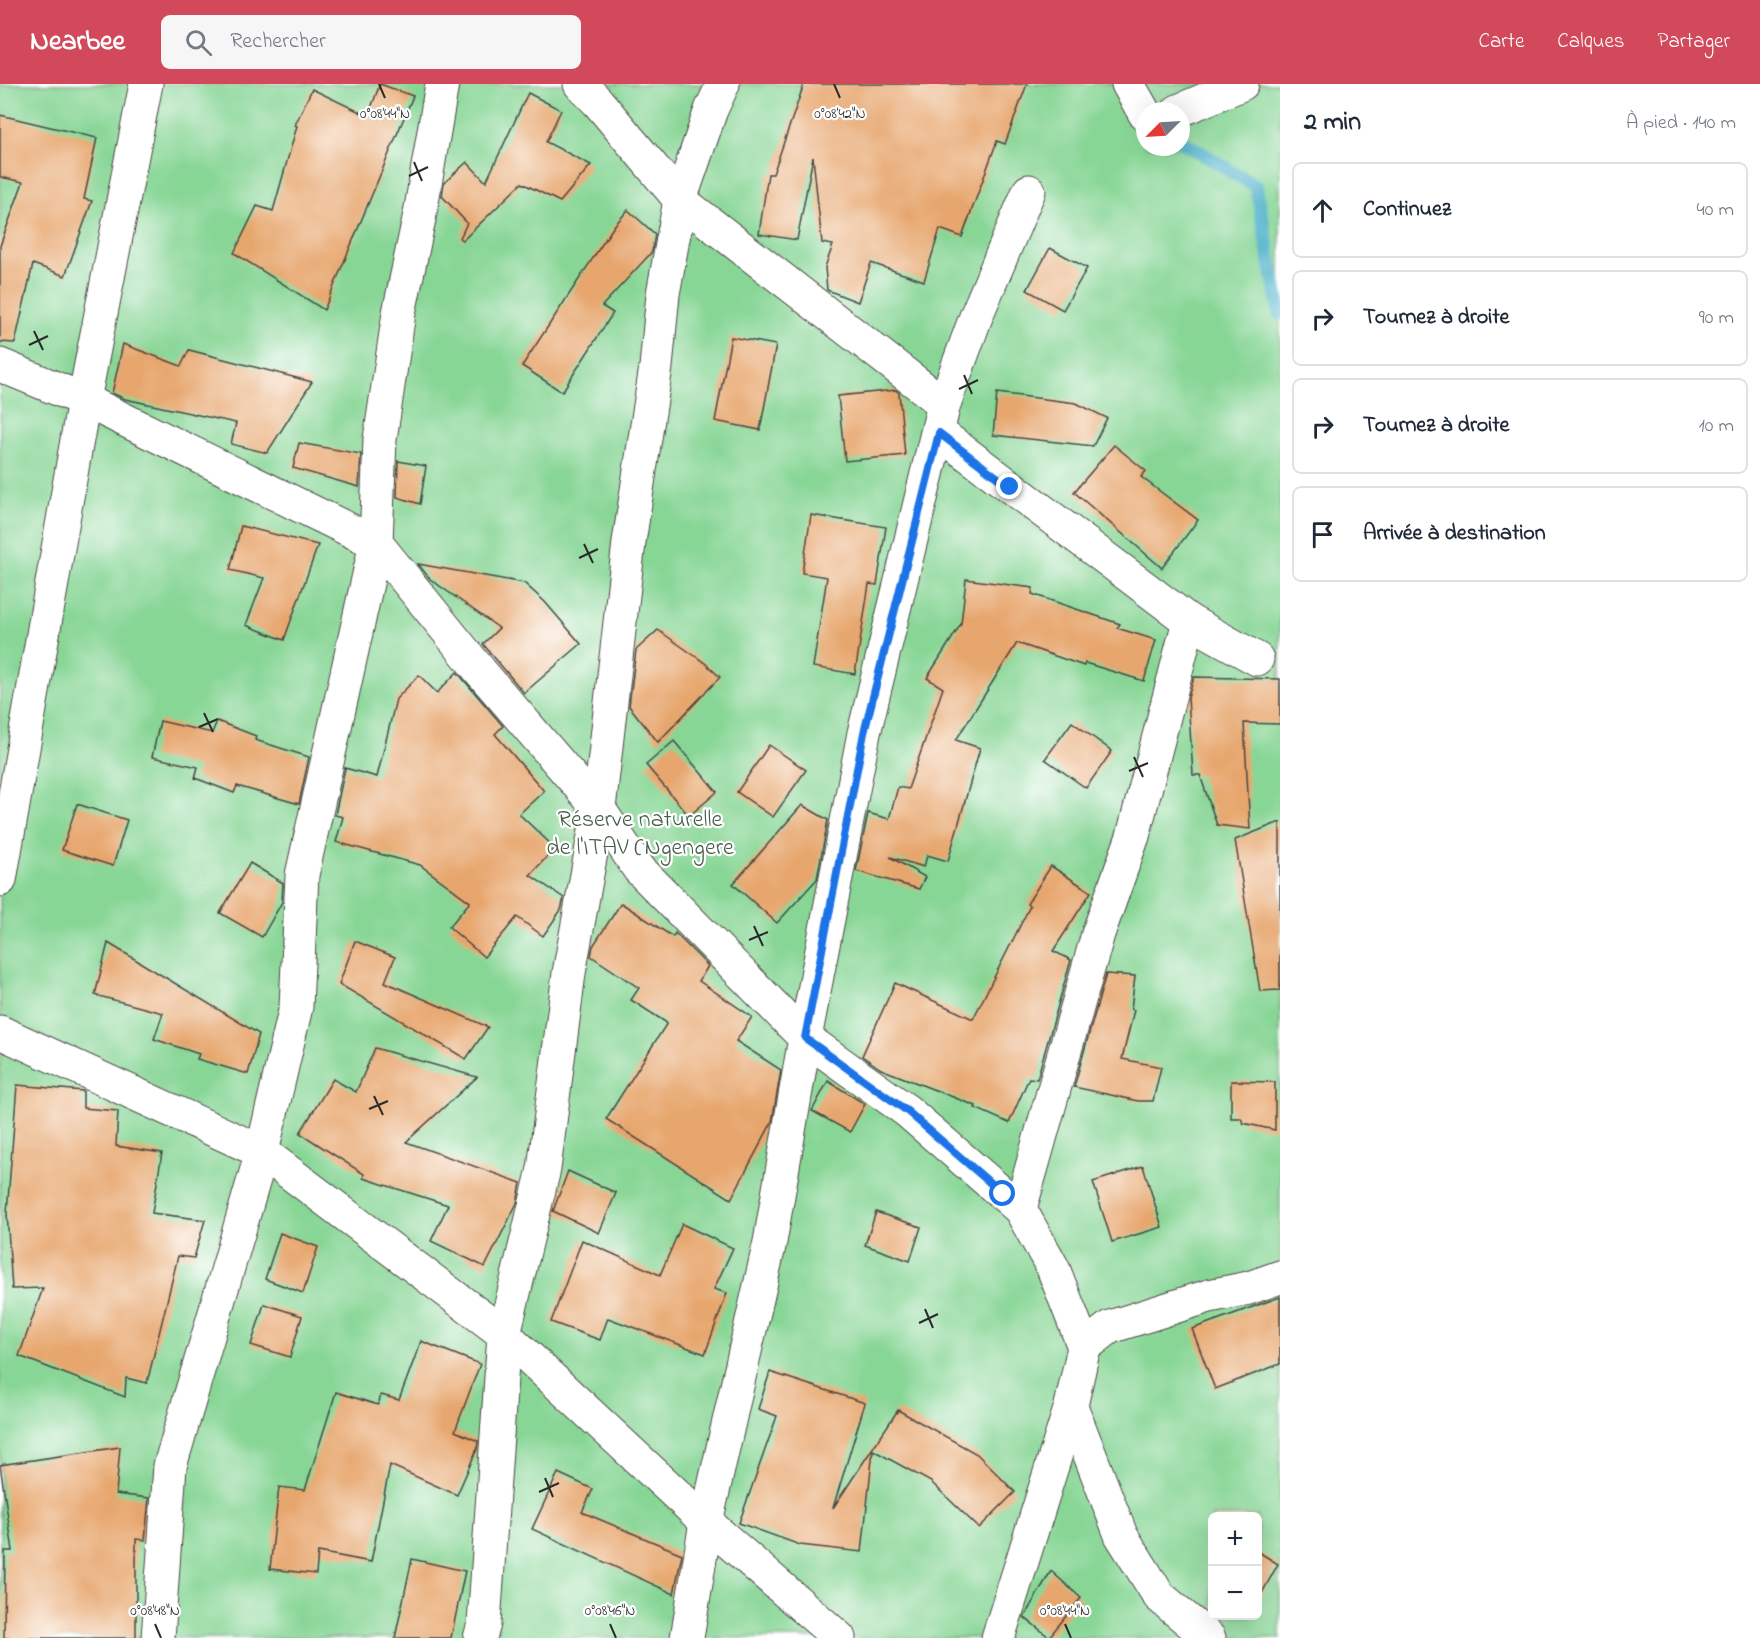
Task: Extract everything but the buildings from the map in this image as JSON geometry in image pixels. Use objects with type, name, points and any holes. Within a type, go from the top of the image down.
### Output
[{"type":"street","points":[[0,880],[84,400],[146,84]]},
{"type":"street","points":[[158,1638],[170,1466],[262,1152],[296,1007],[302,875],[376,543],[380,439],[399,313],[420,214],[442,84]]},
{"type":"street","points":[[580,84],[598,102],[680,200],[941,419],[1189,621],[1257,659]]},
{"type":"street","points":[[480,1638],[484,1624],[504,1334],[544,1169],[569,973],[599,809],[629,542],[649,412],[663,294],[680,200],[711,110],[723,84]]},
{"type":"street","points":[[1128,84],[1138,102]]},
{"type":"street","points":[[1190,106],[1242,84]]},
{"type":"street","points":[[687,1638],[706,1522],[770,1242],[805,1038],[864,733],[941,419],[977,314],[1029,191]]},
{"type":"street","points":[[0,365],[84,400],[376,543],[481,672],[599,809],[639,869],[805,1038],[907,1111],[1020,1209],[1053,1268],[1084,1347],[1071,1406],[998,1638]]},
{"type":"street","points":[[1020,1209],[1098,934],[1133,836],[1189,621]]},
{"type":"street","points":[[0,1032],[262,1152],[504,1334],[706,1522],[839,1638]]},
{"type":"street","points":[[1084,1347],[1110,1327],[1209,1296],[1249,1288],[1280,1277]]},
{"type":"street","points":[[1071,1406],[1120,1535],[1159,1596],[1209,1638]]},
{"type":"green space","name":"Réserve naturelle de l'ITAV (Ngengere","points":[[0,84],[1280,84],[1280,1638],[0,1638]]},
{"type":"waterway","points":[[1190,146],[1256,186],[1280,313]]},
{"type":"route","points":[[1003,1194],[907,1111],[805,1038],[864,733],[939,433],[1010,487]]}]
